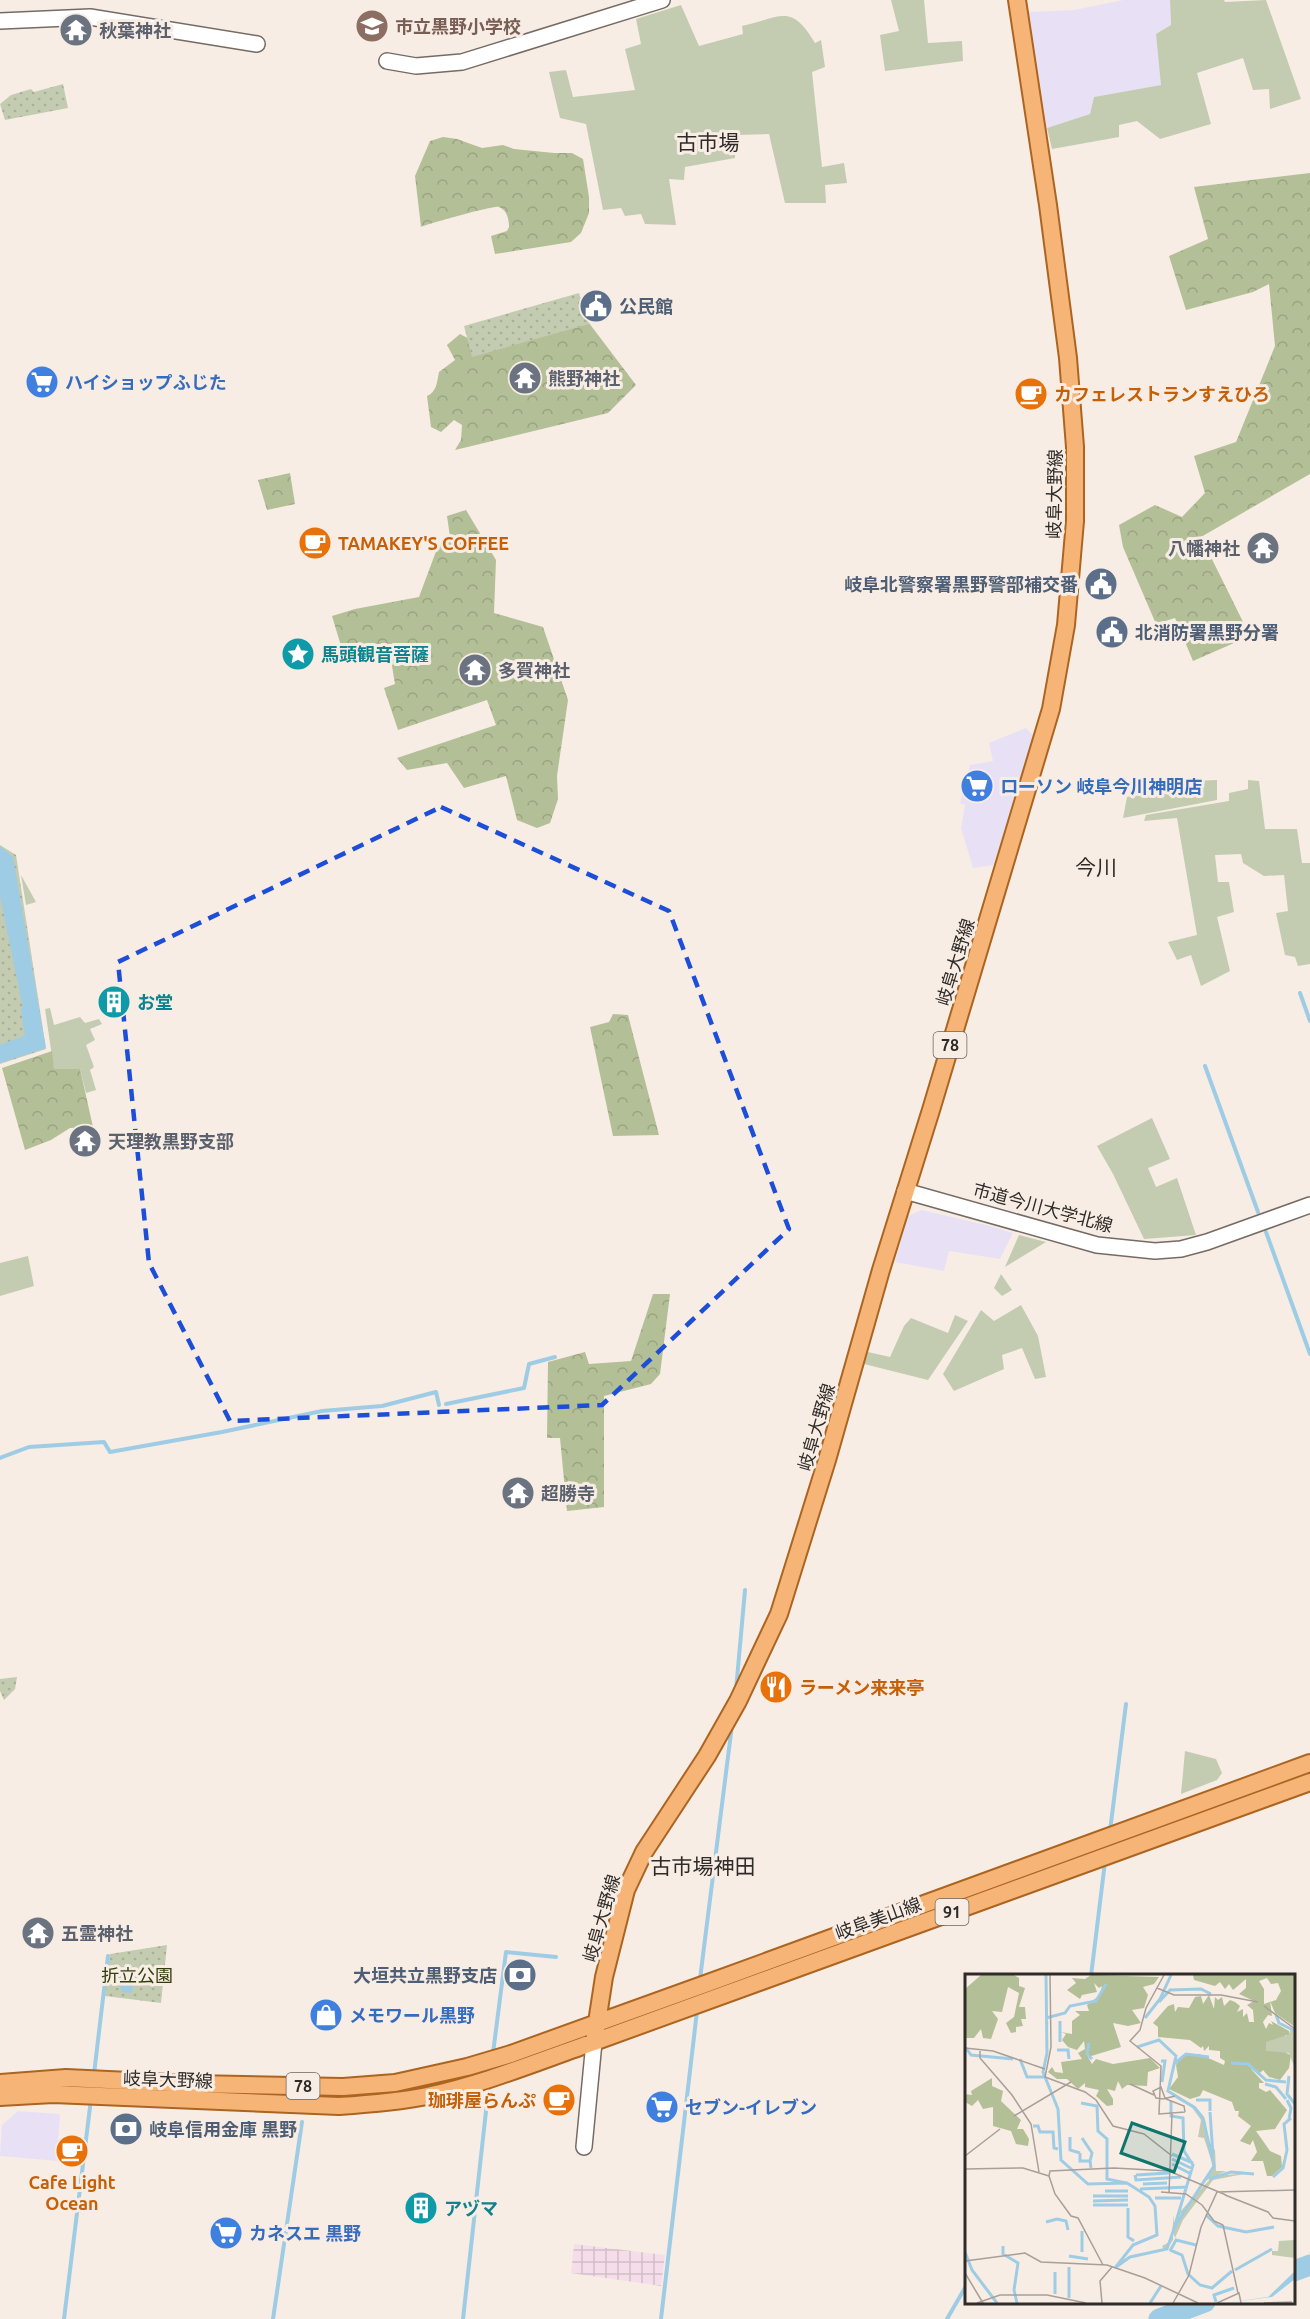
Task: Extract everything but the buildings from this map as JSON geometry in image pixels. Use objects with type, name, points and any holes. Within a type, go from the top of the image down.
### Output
[{"type":"main road","name":"岐阜大野線","points":[[0,2097],[53,2094],[339,2106],[383,2104],[475,2083],[594,2042],[614,1931],[626,1890],[644,1852],[707,1756],[734,1709],[779,1614],[1051,709],[1066,625],[1075,521],[1075,447],[1068,358],[1017,0]]},
{"type":"main road","name":"岐阜美山線","points":[[597,2023],[1310,1763]]},
{"type":"main road","name":"岐阜美山線","points":[[594,2042],[1310,1782]]},
{"type":"main road","name":"岐阜大野線","points":[[0,2083],[66,2078],[343,2087],[395,2083],[467,2067],[597,2023]]},
{"type":"street","points":[[387,61],[416,66],[462,62],[662,0]]},
{"type":"street","points":[[0,21],[90,17],[257,44]]},
{"type":"street","name":"市道今川大学北線","points":[[905,1191],[1097,1245],[1155,1251],[1181,1249],[1207,1242],[1310,1205]]},
{"type":"street","points":[[584,2147],[594,2042]]},
{"type":"highlighted area","points":[[441,807],[669,911],[789,1229],[602,1405],[230,1421],[149,1263],[118,962]]},
{"type":"shaded area","points":[[1123,0],[1170,0],[1171,26],[1156,34],[1162,85],[1094,97],[1090,114],[1047,128],[1028,12],[1074,10]]},
{"type":"shaded area","points":[[1026,728],[1033,735],[994,865],[973,868],[961,828],[965,805],[960,803],[970,765],[993,761],[989,743]]},
{"type":"shaded area","points":[[922,1210],[1013,1233],[1000,1259],[949,1251],[944,1271],[895,1262],[908,1216]]},
{"type":"shaded area","points":[[18,2111],[60,2114],[57,2161],[0,2156],[2,2125]]},
{"type":"shaded area","points":[[574,2244],[665,2255],[661,2286],[571,2273]]},
{"type":"green space","points":[[891,0],[924,0],[928,43],[962,41],[963,61],[885,71],[880,35],[899,31]]},
{"type":"green space","points":[[1170,0],[1224,0],[1225,2],[1266,0],[1301,99],[1270,109],[1269,89],[1253,90],[1243,58],[1197,73],[1211,124],[1160,139],[1137,121],[1119,125],[1119,137],[1052,149],[1047,128],[1090,114],[1094,97],[1161,85],[1156,34],[1171,25]]},
{"type":"green space","points":[[681,5],[699,46],[743,34],[742,26],[784,16],[799,22],[815,43],[821,40],[825,67],[812,72],[822,167],[844,163],[847,183],[825,185],[826,203],[785,203],[769,134],[736,135],[735,158],[685,167],[684,180],[669,179],[676,225],[645,224],[641,214],[625,216],[621,208],[603,210],[586,124],[560,118],[549,72],[566,70],[573,97],[635,90],[625,49],[641,44],[636,19]]},
{"type":"green space","points":[[63,84],[68,108],[5,120],[0,104],[11,95],[31,89],[34,92]]},
{"type":"green space","points":[[443,137],[457,139],[482,148],[503,145],[514,149],[572,153],[583,159],[589,213],[581,233],[571,242],[495,254],[491,236],[507,231],[509,227],[507,215],[499,207],[421,227],[415,176],[430,141]]},
{"type":"green space","points":[[1310,173],[1310,474],[1201,537],[1250,636],[1193,661],[1175,618],[1156,624],[1123,547],[1119,525],[1155,505],[1182,517],[1205,493],[1194,456],[1236,442],[1275,346],[1269,284],[1253,292],[1186,310],[1169,256],[1208,239],[1194,187]]},
{"type":"green space","points":[[579,293],[589,324],[472,357],[464,326]]},
{"type":"green space","name":"熊野神社","points":[[548,302],[558,310],[589,323],[636,385],[608,413],[455,450],[461,440],[462,425],[454,420],[441,432],[431,427],[427,396],[435,389],[439,372],[455,360],[447,345],[460,334],[473,341]]},
{"type":"green space","points":[[290,473],[295,504],[267,510],[258,480]]},
{"type":"green space","name":"多賀神社","points":[[466,510],[496,560],[494,613],[543,627],[568,700],[557,776],[558,799],[550,823],[537,828],[517,820],[506,776],[464,788],[447,763],[407,770],[397,758],[496,725],[487,700],[398,730],[384,688],[395,684],[389,648],[344,656],[332,616],[355,609],[419,597],[438,546],[450,537],[447,516]]},
{"type":"green space","points":[[1217,780],[1217,800],[1123,818],[1127,797],[1191,781]]},
{"type":"green space","points":[[1248,780],[1259,781],[1265,829],[1297,829],[1302,863],[1310,863],[1310,964],[1298,966],[1295,957],[1285,955],[1276,913],[1288,911],[1284,875],[1264,876],[1243,863],[1241,854],[1215,855],[1218,882],[1229,882],[1234,912],[1217,917],[1230,971],[1201,986],[1191,955],[1177,960],[1168,942],[1197,935],[1177,818],[1144,821],[1146,815],[1229,801],[1229,793],[1248,789]]},
{"type":"green space","points":[[0,845],[16,855],[46,1049],[0,1064]]},
{"type":"green space","points":[[21,875],[36,902],[26,905]]},
{"type":"green space","points":[[50,1008],[54,1025],[80,1017],[85,1023],[99,1019],[102,1024],[90,1029],[95,1040],[86,1045],[94,1067],[90,1070],[96,1090],[86,1093],[80,1069],[54,1070],[45,1009]]},
{"type":"green space","points":[[613,1014],[628,1015],[659,1135],[613,1136],[590,1027],[609,1022]]},
{"type":"green space","points":[[52,1051],[54,1069],[80,1069],[93,1127],[70,1128],[51,1140],[25,1150],[2,1068]]},
{"type":"green space","points":[[1152,1118],[1170,1159],[1148,1168],[1156,1187],[1177,1178],[1196,1235],[1144,1239],[1097,1146]]},
{"type":"green space","points":[[1019,1235],[1046,1242],[1005,1267]]},
{"type":"green space","points":[[28,1256],[34,1286],[0,1296],[0,1263]]},
{"type":"green space","points":[[1001,1274],[1012,1290],[1002,1296],[994,1288]]},
{"type":"green space","points":[[653,1294],[670,1294],[660,1374],[651,1384],[604,1396],[604,1507],[567,1511],[560,1438],[547,1438],[548,1362],[585,1352],[589,1364],[631,1361]]},
{"type":"green space","points":[[1021,1305],[1038,1336],[1046,1377],[1035,1379],[1022,1348],[1002,1355],[1004,1369],[954,1391],[943,1374],[981,1310],[994,1321]]},
{"type":"green space","points":[[955,1315],[968,1321],[928,1380],[864,1364],[868,1352],[890,1357],[904,1326],[911,1318],[948,1333]]},
{"type":"green space","points":[[17,1677],[15,1689],[4,1700],[0,1691],[0,1679]]},
{"type":"green space","points":[[1185,1751],[1216,1759],[1222,1773],[1217,1780],[1181,1794]]},
{"type":"green space","name":"折立公園","points":[[167,1945],[161,2003],[105,1996],[110,1954]]},
{"type":"water","points":[[0,846],[13,857],[46,1048],[0,1063],[0,1046],[29,1038],[0,896]]},
{"type":"water","points":[[119,1976],[134,1978],[132,1993],[122,1992],[118,1981]]},
{"type":"waterway","points":[[1300,993],[1310,1021]]},
{"type":"waterway","points":[[0,1047],[27,1037],[23,1010]]},
{"type":"waterway","points":[[1205,1066],[1258,1212]]},
{"type":"waterway","points":[[1266,1232],[1310,1354]]},
{"type":"waterway","points":[[446,1404],[524,1388],[529,1364],[555,1357]]},
{"type":"waterway","points":[[0,1458],[29,1447],[104,1442],[110,1452],[322,1411],[382,1406],[436,1392],[439,1405]]},
{"type":"waterway","points":[[736,1690],[745,1590]]},
{"type":"waterway","points":[[1110,1831],[1126,1704]]},
{"type":"waterway","points":[[700,1979],[732,1725]]},
{"type":"waterway","points":[[1091,1974],[1105,1862]]},
{"type":"waterway","points":[[493,2053],[506,1952],[556,1957]]},
{"type":"waterway","points":[[94,2074],[108,1956]]},
{"type":"waterway","points":[[661,2319],[697,2011]]},
{"type":"waterway","points":[[463,2319],[489,2084]]},
{"type":"waterway","points":[[64,2319],[91,2099]]},
{"type":"waterway","points":[[273,2319],[302,2122]]},
{"type":"waterway","points":[[1295,2271],[1310,2265]]},
{"type":"waterway","points":[[947,2319],[965,2288]]},
{"type":"waterway","points":[[1159,2319],[1200,2304]]},
{"type":"place","name":"市立黒野小学校","points":[[372,26]]},
{"type":"place","name":"秋葉神社","points":[[76,30]]},
{"type":"place","name":"公民館","points":[[596,306]]},
{"type":"place","name":"熊野神社","points":[[525,378]]},
{"type":"place","name":"ハイショップふじた","points":[[42,382]]},
{"type":"place","name":"カフェレストランすえひろ","points":[[1031,394]]},
{"type":"place","name":"TAMAKEY'S COFFEE","points":[[315,543]]},
{"type":"place","name":"八幡神社","points":[[1263,548]]},
{"type":"place","name":"岐阜北警察署黒野警部補交番","points":[[1101,584]]},
{"type":"place","name":"北消防署黒野分署","points":[[1112,632]]},
{"type":"place","name":"馬頭観音菩薩","points":[[298,654]]},
{"type":"place","name":"多賀神社","points":[[475,670]]},
{"type":"place","name":"ローソン 岐阜今川神明店","points":[[977,786]]},
{"type":"place","name":"お堂","points":[[114,1002]]},
{"type":"place","name":"天理教黒野支部","points":[[85,1141]]},
{"type":"place","name":"超勝寺","points":[[518,1493]]},
{"type":"place","name":"ラーメン来来亭","points":[[776,1687]]},
{"type":"place","name":"五霊神社","points":[[38,1933]]},
{"type":"place","name":"大垣共立黒野支店","points":[[520,1975]]},
{"type":"place","name":"メモワール黒野","points":[[326,2015]]},
{"type":"place","name":"珈琲屋らんぷ","points":[[559,2100]]},
{"type":"place","name":"セブン-イレブン","points":[[662,2107]]},
{"type":"place","name":"岐阜信用金庫 黒野","points":[[126,2129]]},
{"type":"place","name":"Cafe Light Ocean","points":[[72,2151]]},
{"type":"place","name":"アヅマ","points":[[421,2208]]},
{"type":"place","name":"カネスエ 黒野","points":[[226,2233]]},
{"type":"district","name":"古市場","points":[[708,142]]},
{"type":"district","name":"今川","points":[[1096,867]]},
{"type":"district","name":"古市場神田","points":[[703,1866]]}]
